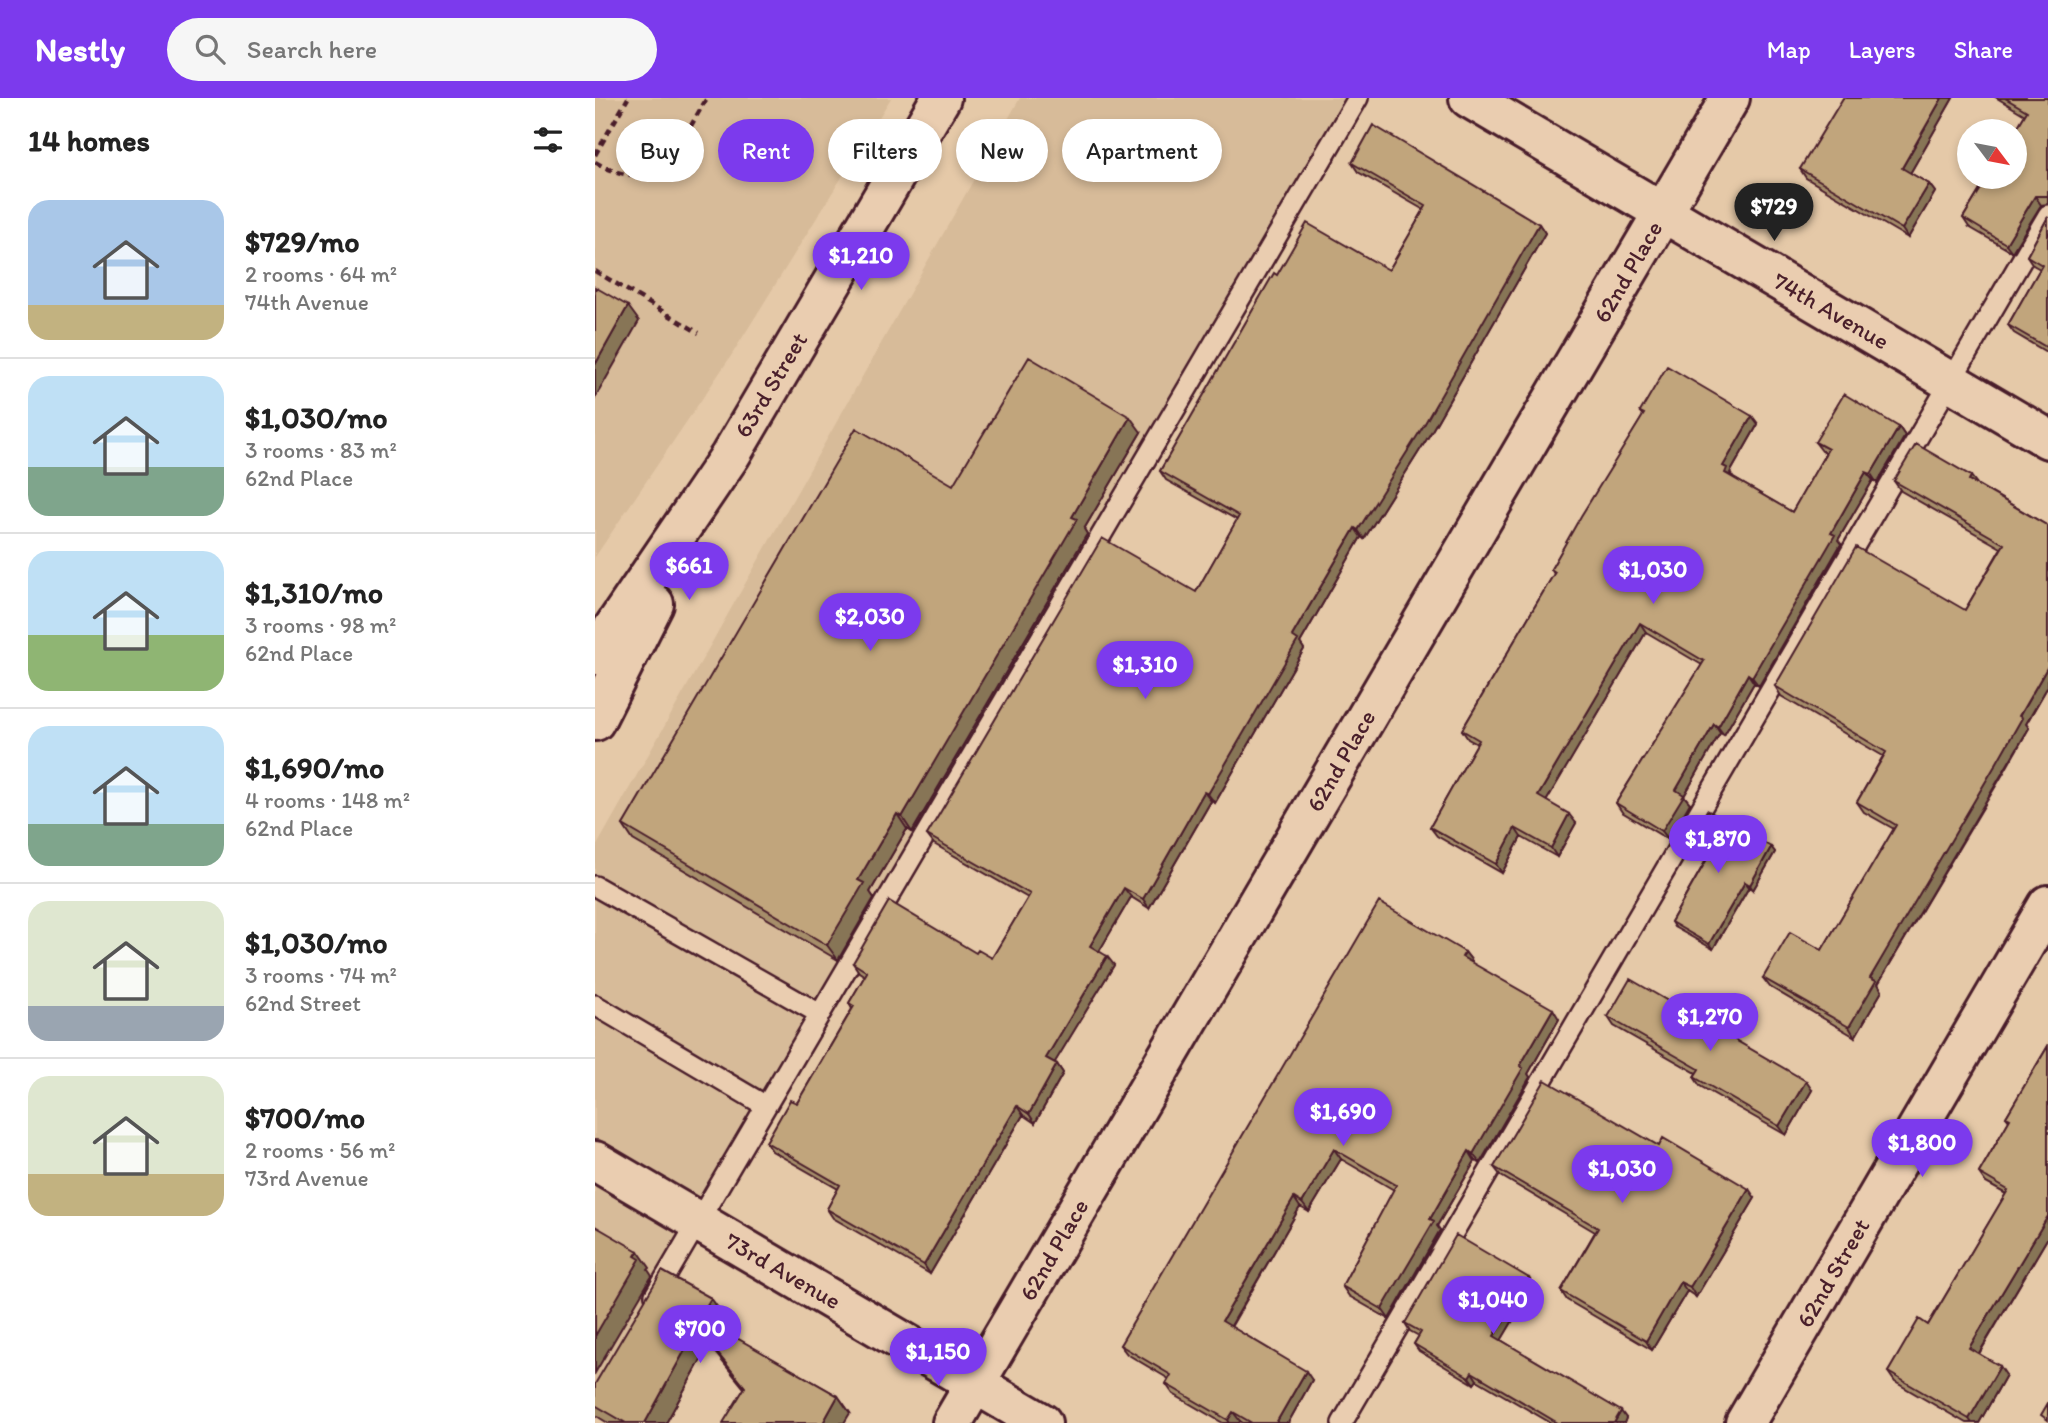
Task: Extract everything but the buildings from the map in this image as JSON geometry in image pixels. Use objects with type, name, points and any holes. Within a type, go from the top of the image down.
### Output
[{"type":"street","name":"63rd Street","points":[[595,721],[730,456],[941,98]]},
{"type":"street","name":"74th Avenue","points":[[1469,98],[2048,439]]},
{"type":"street","name":"62nd Place","points":[[952,1423],[1730,98]]},
{"type":"street","name":"63rd Street","points":[[595,655],[730,456]]},
{"type":"street","name":"62nd Street","points":[[1745,1423],[2048,905]]},
{"type":"street","name":"73rd Avenue","points":[[595,1161],[1042,1423]]},
{"type":"lane","points":[[643,1315],[1358,98]]},
{"type":"lane","points":[[1342,1423],[2048,215]]},
{"type":"lane","points":[[595,886],[820,1014]]},
{"type":"lane","points":[[595,1005],[766,1106]]},
{"type":"path","points":[[595,155],[628,98]]},
{"type":"path","points":[[595,162],[629,177],[660,167],[671,158],[707,98]]},
{"type":"path","points":[[595,271],[699,334]]},
{"type":"shaded area","points":[[595,98],[891,98],[878,119],[828,119],[828,182],[839,182],[731,356],[595,557]]},
{"type":"shaded area","points":[[1020,98],[1366,98],[595,1412],[595,849],[972,182],[1048,182],[1048,119],[1008,119]]}]
